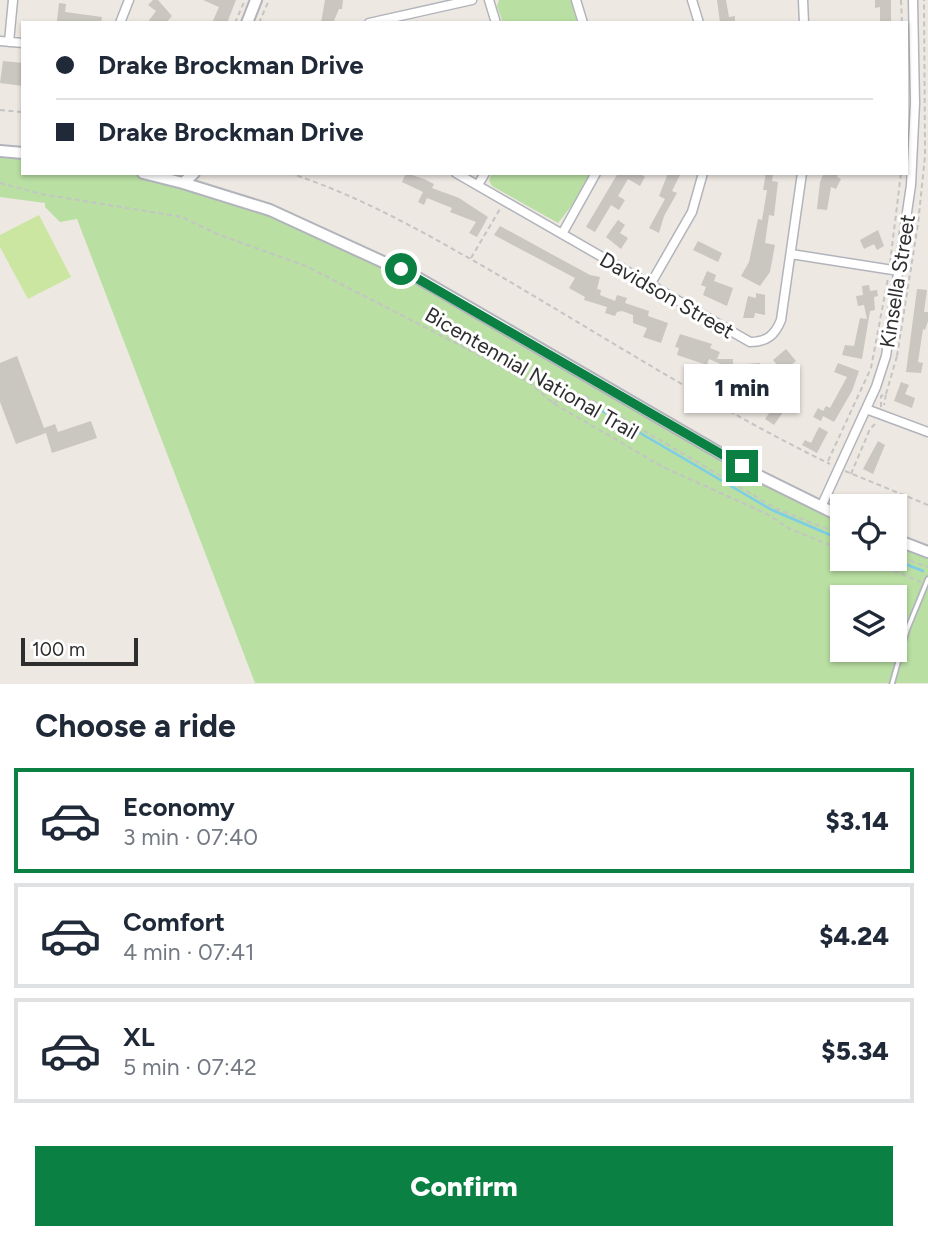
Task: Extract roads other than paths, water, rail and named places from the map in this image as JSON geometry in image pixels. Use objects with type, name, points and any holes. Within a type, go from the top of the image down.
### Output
[{"type":"main road","points":[[248,21],[256,0]]},
{"type":"main road","points":[[0,151],[21,153]]},
{"type":"main road","points":[[159,175],[183,178],[270,210],[418,278],[761,477],[830,511]]},
{"type":"main road","points":[[907,544],[928,552]]},
{"type":"street","points":[[5,41],[13,0]]},
{"type":"street","points":[[121,21],[129,0]]},
{"type":"street","points":[[378,21],[472,0]]},
{"type":"street","points":[[489,0],[495,21]]},
{"type":"street","points":[[576,0],[582,21]]},
{"type":"street","points":[[692,0],[698,21]]},
{"type":"street","points":[[803,0],[804,21]]},
{"type":"street","name":"Kinsella Street","points":[[821,507],[880,378],[886,353],[914,144],[913,0]]},
{"type":"street","name":"Davidson Street","points":[[460,175],[741,339],[760,342],[772,336],[778,329],[802,175]]},
{"type":"street","points":[[478,185],[484,175]]},
{"type":"street","points":[[562,234],[595,175]]},
{"type":"street","points":[[650,285],[692,212],[702,175]]},
{"type":"street","points":[[791,254],[899,271]]},
{"type":"street","points":[[866,409],[928,432]]},
{"type":"lane","points":[[892,684],[907,630],[928,579]]},
{"type":"waterway","points":[[582,399],[772,510],[830,535]]},
{"type":"waterway","points":[[907,565],[923,571]]}]
